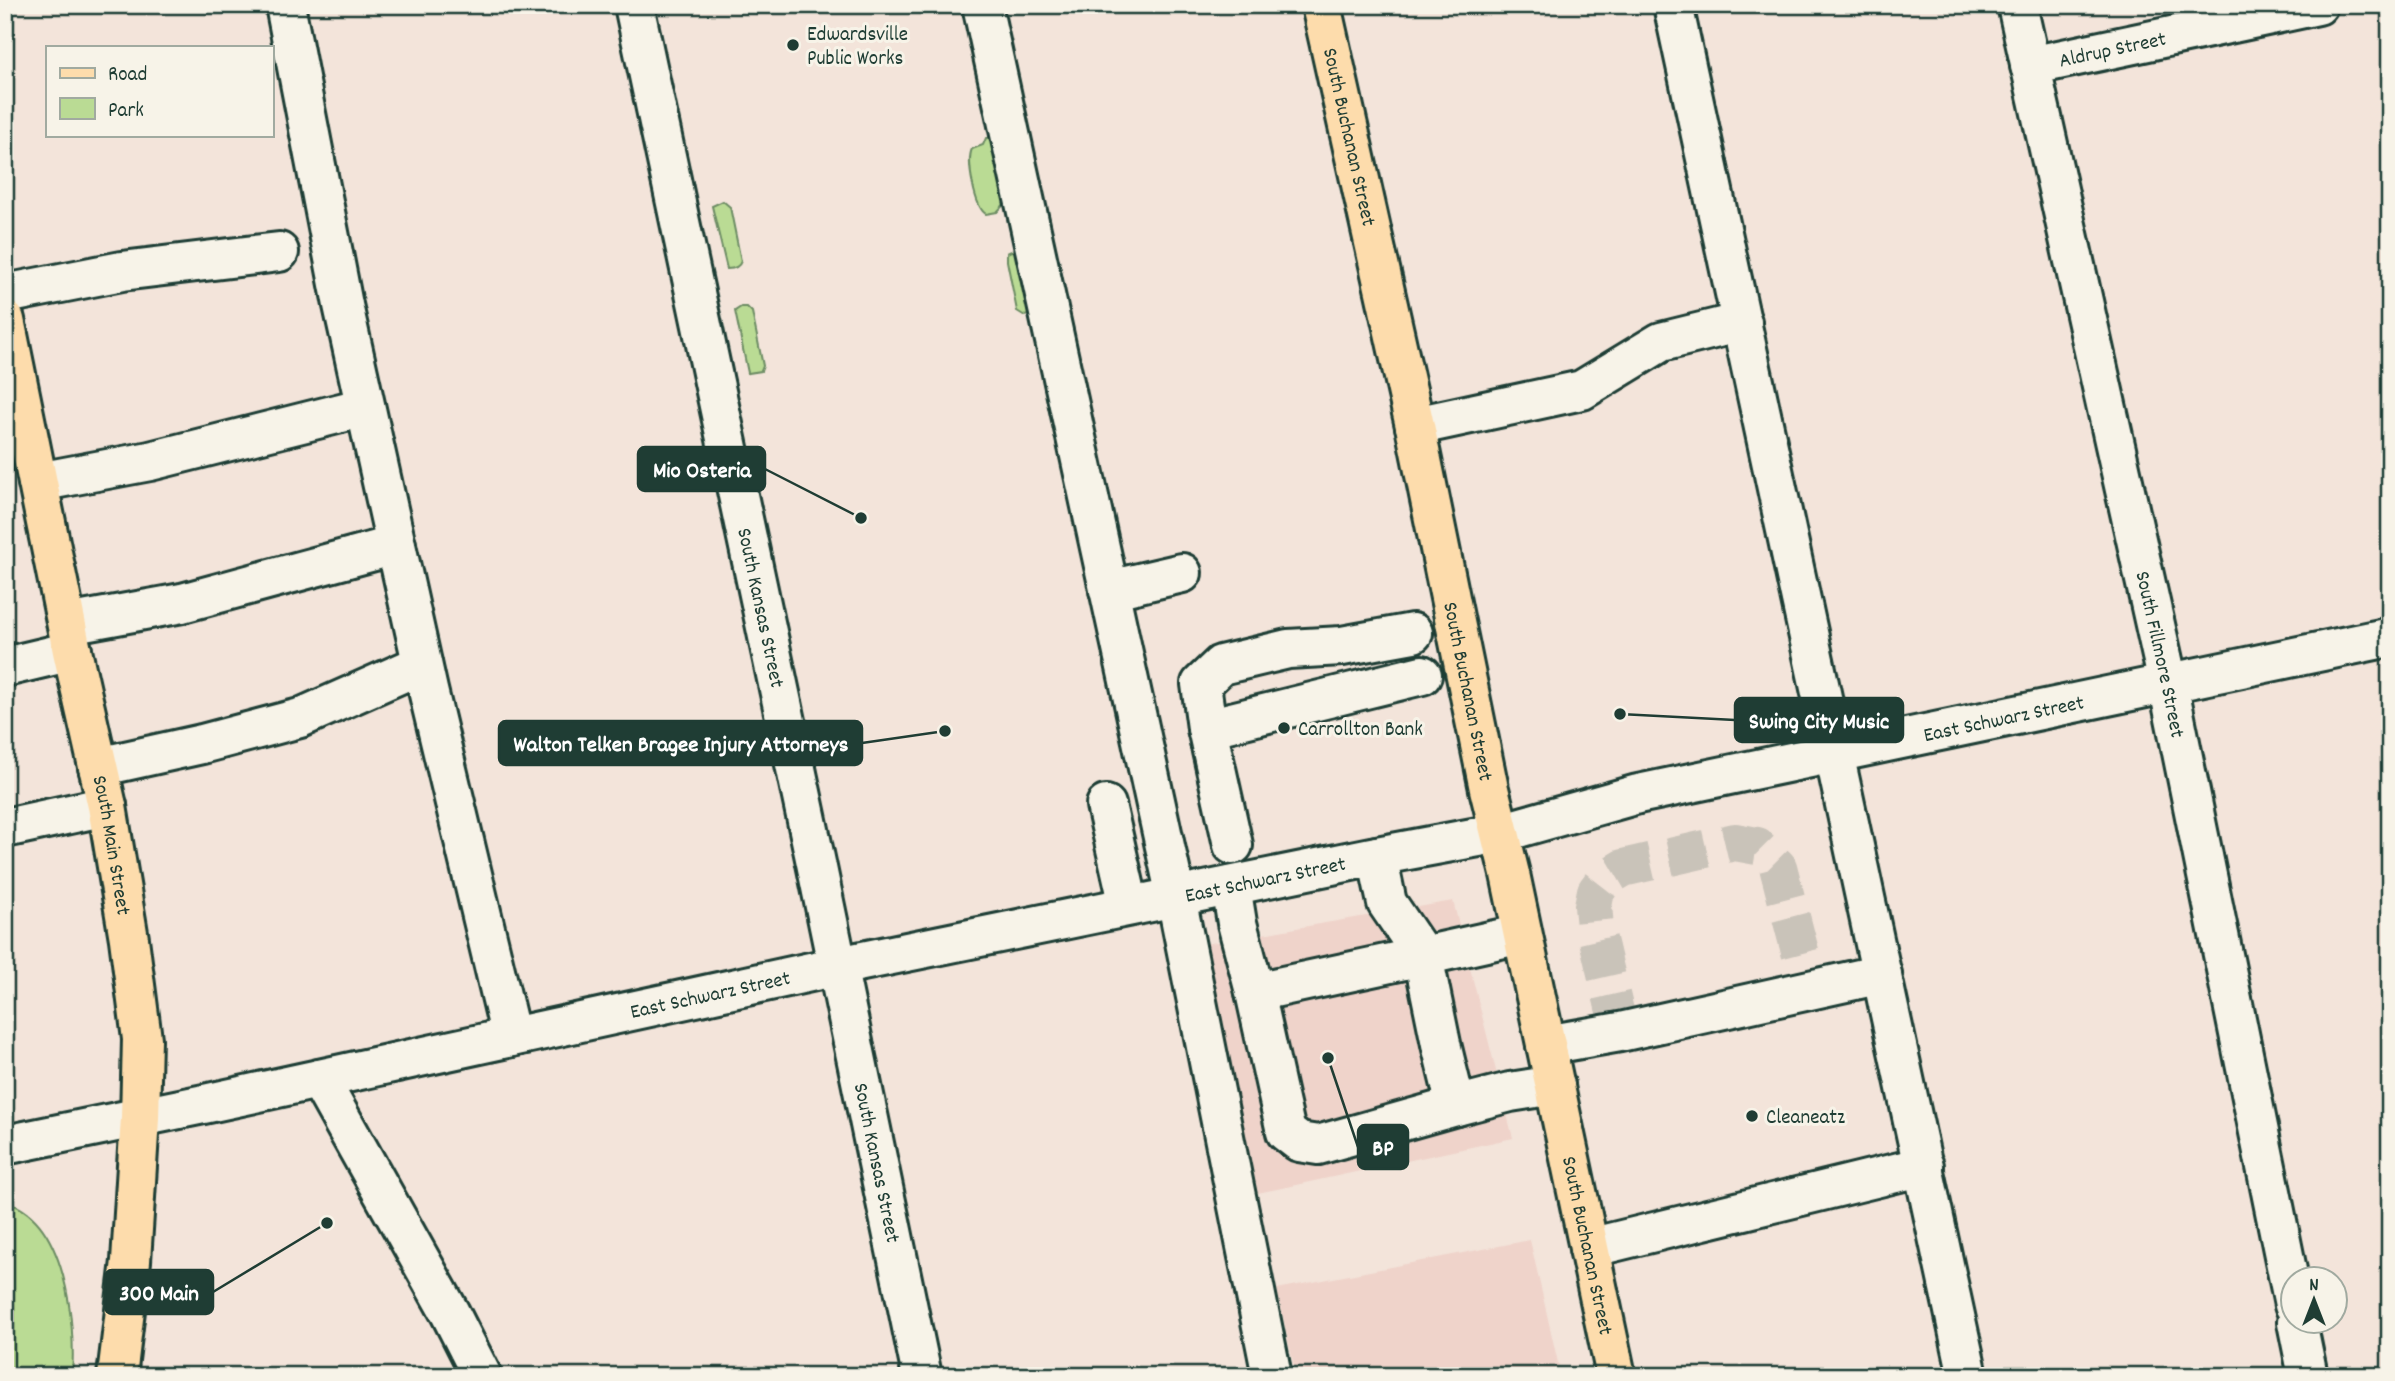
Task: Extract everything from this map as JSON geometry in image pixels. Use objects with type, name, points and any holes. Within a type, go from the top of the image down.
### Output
[{"type":"main road","name":"South Buchanan Street","points":[[1321,5],[1415,426],[1616,1376]]},
{"type":"main road","name":"South Main Street","points":[[5,320],[69,638],[107,806],[142,1039],[131,1261],[117,1376]]},
{"type":"street","points":[[285,5],[342,305],[422,664],[511,1037]]},
{"type":"street","name":"South Kansas Street","points":[[634,5],[922,1376]]},
{"type":"street","points":[[982,5],[1176,897],[1272,1376]]},
{"type":"street","points":[[1673,5],[1968,1376]]},
{"type":"street","name":"South Fillmore Street","points":[[2017,5],[2168,683],[2286,1266]]},
{"type":"street","name":"Aldrup Street","points":[[2030,66],[2318,5]]},
{"type":"street","points":[[5,294],[122,271],[279,252]]},
{"type":"street","points":[[1415,426],[1582,390],[1661,342],[1742,322]]},
{"type":"street","points":[[38,482],[150,461],[365,407]]},
{"type":"street","points":[[5,667],[69,638],[182,603],[396,545]]},
{"type":"street","points":[[1109,590],[1182,573]]},
{"type":"street","name":"East Schwarz Street","points":[[5,1145],[838,966],[1500,833],[1638,794],[2390,636]]},
{"type":"street","points":[[1205,717],[1417,654],[1342,646],[1288,649],[1221,666],[1201,684],[1205,717],[1233,845]]},
{"type":"street","points":[[98,767],[202,744],[299,718],[422,664]]},
{"type":"street","points":[[1105,805],[1129,906]]},
{"type":"street","points":[[5,828],[107,806]]},
{"type":"street","points":[[1377,856],[1387,902],[1423,956],[1457,1106]]},
{"type":"street","points":[[1231,886],[1237,923],[1286,1132],[1299,1142],[1318,1145],[1457,1106],[1555,1085]]},
{"type":"street","points":[[1255,992],[1522,934]]},
{"type":"street","points":[[1546,1045],[1620,1032],[1882,974]]},
{"type":"street","points":[[319,1079],[450,1313],[482,1376]]},
{"type":"street","points":[[1589,1248],[1924,1166]]},
{"type":"street","points":[[2300,1336],[2308,1376]]},
{"type":"shaded area","points":[[1453,901],[1513,1138],[1258,1193],[1205,944]]},
{"type":"shaded area","points":[[1530,1240],[1561,1376],[1296,1376],[1277,1289]]},
{"type":"green space","points":[[986,138],[991,138],[1009,199],[997,212],[986,214],[975,194],[970,155],[972,149],[983,145]]},
{"type":"green space","points":[[723,201],[730,207],[741,261],[737,267],[731,269],[727,269],[712,206]]},
{"type":"green space","points":[[1016,249],[1031,314],[1025,316],[1017,311],[1007,261],[1007,253]]},
{"type":"green space","points":[[747,307],[752,312],[763,366],[761,371],[748,373],[735,311]]},
{"type":"green space","points":[[5,1202],[26,1212],[42,1228],[54,1250],[69,1302],[72,1376],[5,1376]]},
{"type":"tunnel","points":[[1620,1032],[1595,927],[1593,906],[1596,891],[1606,878],[1623,868],[1735,842],[1757,846],[1778,867],[1810,990]]},
{"type":"place","name":"Edwardsville Public Works","points":[[793,45]]},
{"type":"place","name":"Mio Osteria","points":[[861,518]]},
{"type":"place","name":"Swing City Music","points":[[1620,714]]},
{"type":"place","name":"Carrollton Bank","points":[[1284,728]]},
{"type":"place","name":"Walton Telken Bragee Injury Attorneys","points":[[945,731]]},
{"type":"place","name":"BP","points":[[1328,1058]]},
{"type":"place","name":"Cleaneatz","points":[[1752,1116]]},
{"type":"place","name":"300 Main","points":[[327,1223]]}]
